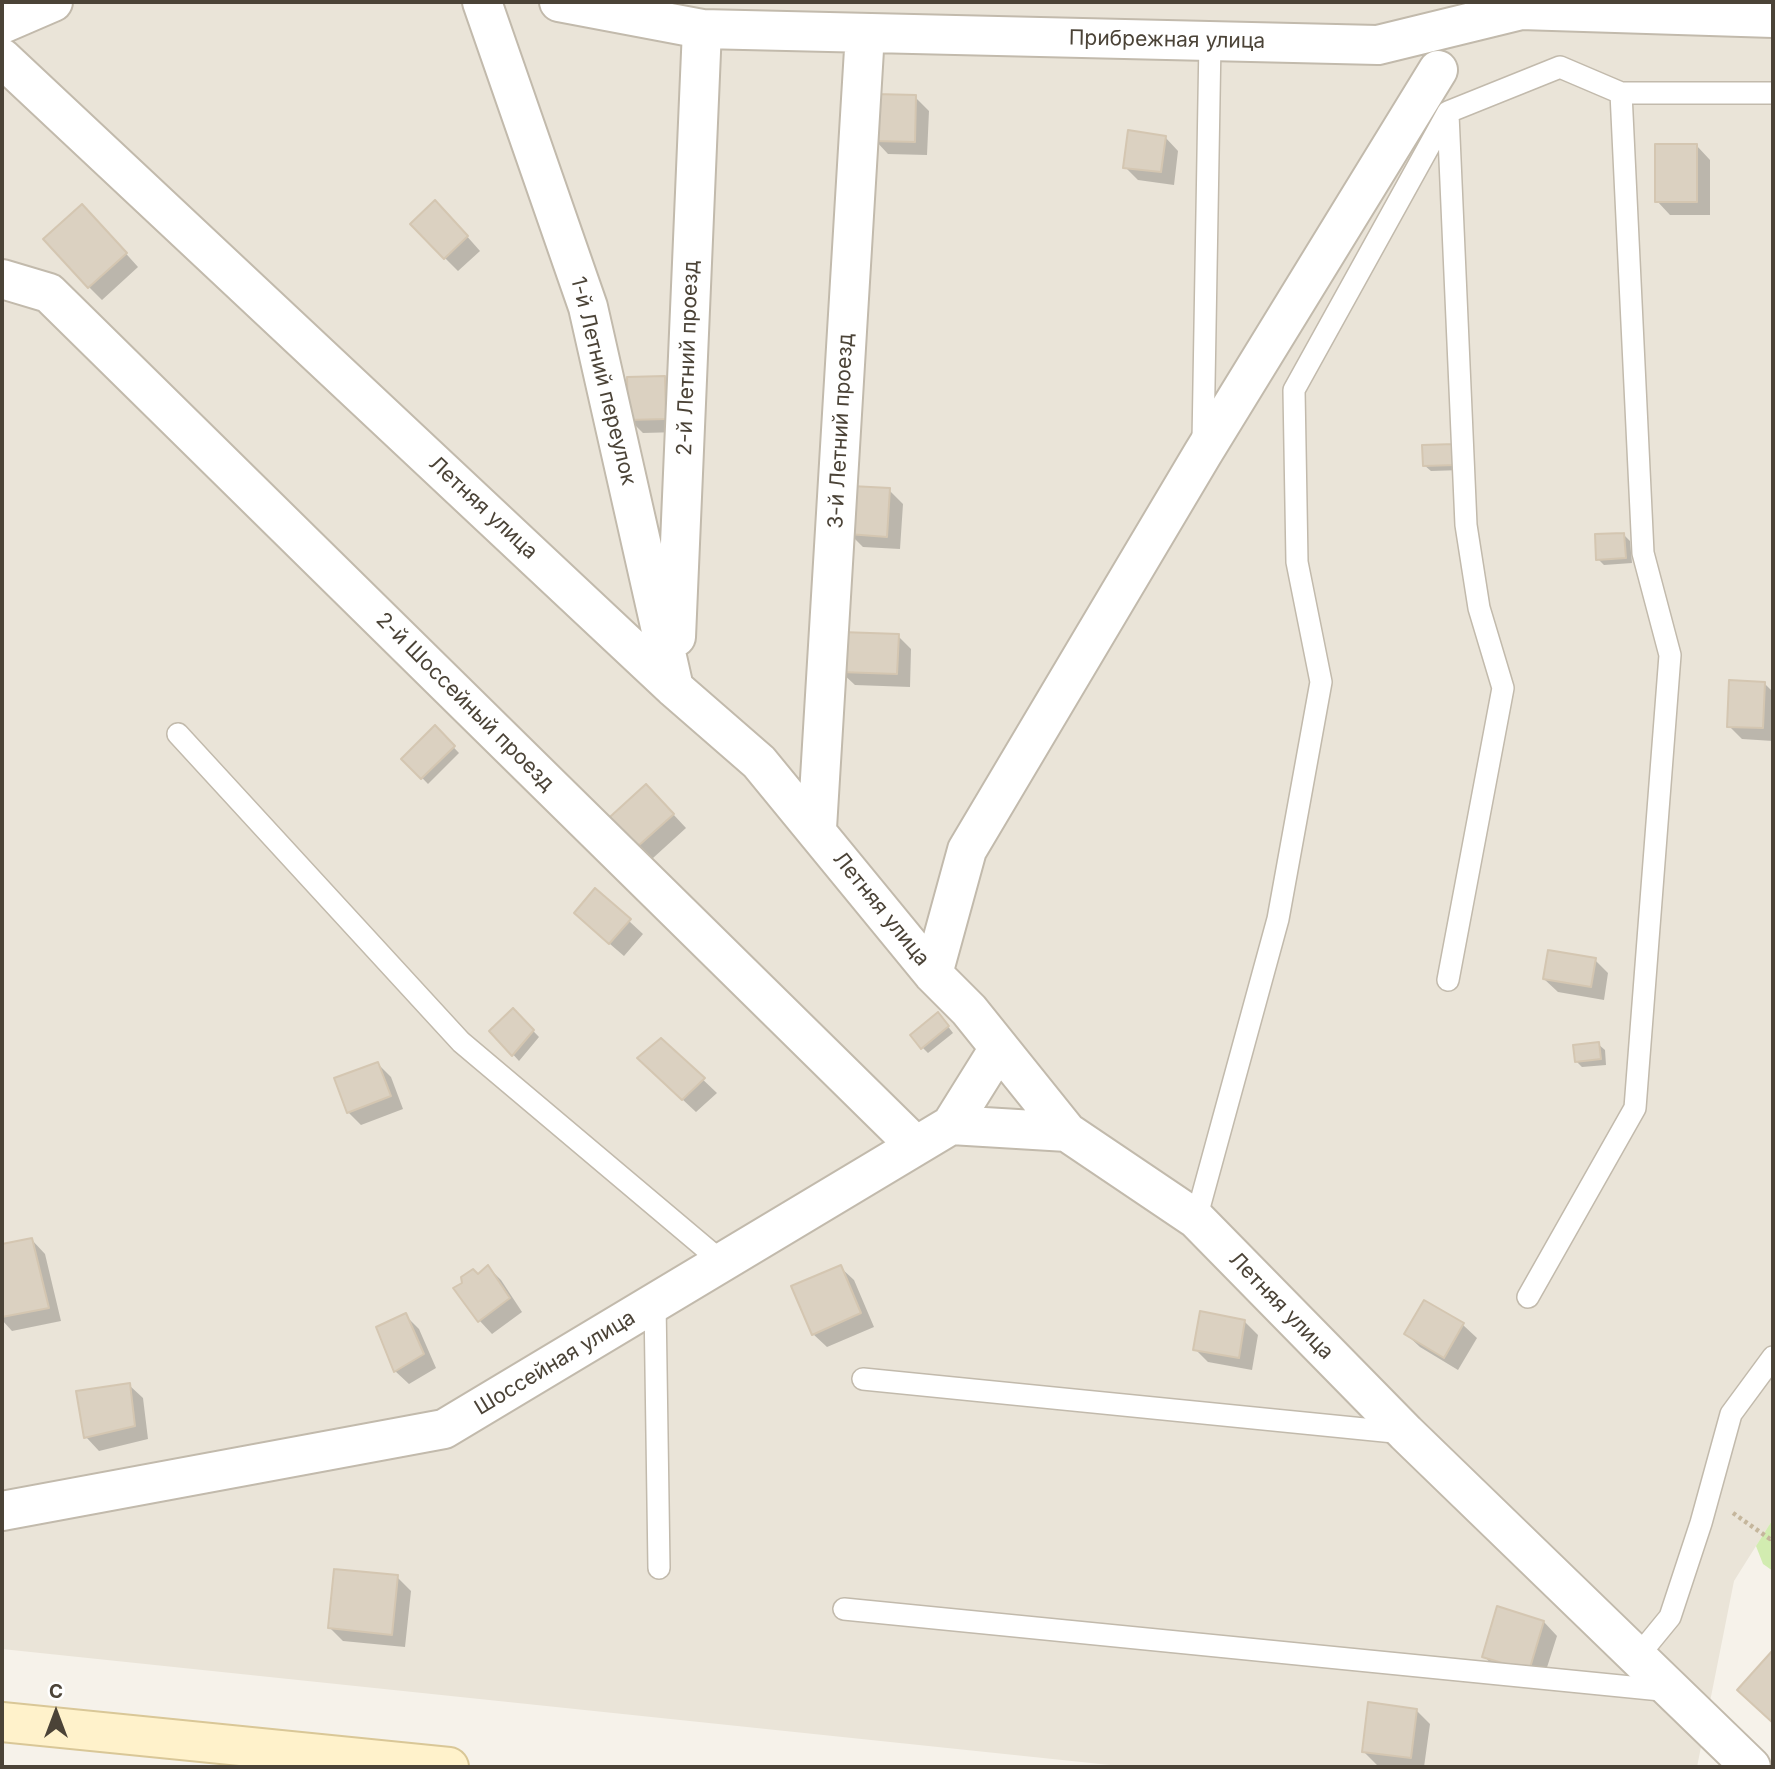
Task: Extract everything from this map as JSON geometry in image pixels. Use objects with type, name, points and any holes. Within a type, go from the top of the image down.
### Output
[{"type":"main road","points":[[2,1722],[449,1767]]},
{"type":"street","points":[[2,24],[53,2]]},
{"type":"street","name":"1-й Летний переулок","points":[[482,2],[588,307],[674,688]]},
{"type":"street","name":"Прибрежная улица","points":[[559,2],[702,29],[1378,45],[1521,10],[1773,18]]},
{"type":"street","name":"2-й Летний проезд","points":[[674,688],[702,29]]},
{"type":"street","name":"3-й Летний проезд","points":[[817,828],[865,33]]},
{"type":"street","name":"Летняя улица","points":[[2,58],[674,688],[759,762],[817,828],[933,974],[969,1010],[1067,1132],[1196,1219],[1406,1433],[1751,1767]]},
{"type":"street","points":[[933,974],[967,850],[1203,453],[1438,70]]},
{"type":"street","name":"2-й Шоссейный проезд","points":[[2,279],[50,293],[916,1146]]},
{"type":"street","points":[[999,1048],[951,1125],[1067,1132]]},
{"type":"street","name":"Шоссейная улица","points":[[2,1511],[444,1429],[951,1125]]},
{"type":"lane","points":[[1203,453],[1209,41]]},
{"type":"lane","points":[[1196,1219],[1278,919],[1321,682],[1297,562],[1294,390],[1448,112],[1560,67],[1621,93],[1773,93]]},
{"type":"lane","points":[[1528,1297],[1635,1108],[1670,655],[1643,552],[1621,93]]},
{"type":"lane","points":[[1448,112],[1466,525],[1479,608],[1503,688],[1448,981]]},
{"type":"lane","points":[[178,734],[461,1042],[722,1262]]},
{"type":"lane","points":[[655,1302],[659,1569]]},
{"type":"lane","points":[[1638,1656],[1670,1617],[1731,1414],[1773,1357]]},
{"type":"lane","points":[[863,1379],[1406,1433]]},
{"type":"lane","points":[[844,1609],[1674,1691]]},
{"type":"path","points":[[1705,1506],[1735,1514],[1770,1539],[1773,1537]]},
{"type":"shaded area","points":[[2,2],[1773,2],[1773,1519],[1734,1581],[1697,1767],[1129,1767],[2,1649]]},
{"type":"green space","points":[[1773,1519],[1773,1571],[1763,1564],[1756,1546]]},
{"type":"building","points":[[875,94],[916,95],[915,142],[873,141]]},
{"type":"building","points":[[1128,130],[1166,136],[1161,172],[1123,168]]},
{"type":"building","points":[[1655,144],[1697,144],[1697,202],[1655,202]]},
{"type":"building","points":[[435,200],[468,236],[444,259],[410,224]]},
{"type":"building","points":[[82,204],[127,253],[88,288],[43,239]]},
{"type":"building","points":[[665,376],[666,419],[628,420],[627,377]]},
{"type":"building","points":[[1455,444],[1456,465],[1423,466],[1422,445]]},
{"type":"building","points":[[851,486],[890,488],[887,537],[848,534]]},
{"type":"building","points":[[1624,533],[1626,558],[1596,560],[1595,534]]},
{"type":"building","points":[[841,632],[899,634],[897,674],[840,672]]},
{"type":"building","points":[[1729,680],[1765,682],[1763,728],[1727,727]]},
{"type":"building","points":[[435,725],[455,746],[421,779],[401,759]]},
{"type":"building","points":[[646,784],[674,814],[627,856],[600,826]]},
{"type":"building","points":[[595,888],[631,919],[609,944],[574,913]]},
{"type":"building","points":[[1548,950],[1596,958],[1591,987],[1543,979]]},
{"type":"building","points":[[513,1008],[534,1030],[512,1056],[489,1031]]},
{"type":"building","points":[[938,1012],[949,1026],[921,1049],[910,1035]]},
{"type":"building","points":[[661,1038],[705,1078],[682,1100],[637,1058]]},
{"type":"building","points":[[1599,1042],[1601,1059],[1575,1062],[1573,1045]]},
{"type":"building","points":[[378,1062],[391,1096],[347,1113],[334,1078]]},
{"type":"building","points":[[32,1238],[49,1308],[2,1317],[2,1244]]},
{"type":"building","points":[[488,1265],[510,1298],[478,1322],[453,1288],[462,1283],[461,1277],[473,1269],[478,1274]]},
{"type":"building","points":[[841,1265],[861,1313],[812,1335],[791,1286]]},
{"type":"building","points":[[1424,1300],[1464,1323],[1444,1358],[1404,1334]]},
{"type":"building","points":[[1200,1311],[1245,1320],[1239,1358],[1193,1350]]},
{"type":"building","points":[[406,1313],[424,1354],[394,1372],[376,1327]]},
{"type":"building","points":[[130,1383],[135,1426],[84,1438],[76,1391]]},
{"type":"building","points":[[334,1569],[398,1575],[392,1635],[328,1628]]},
{"type":"building","points":[[1497,1606],[1544,1621],[1529,1671],[1482,1657]]},
{"type":"building","points":[[1773,1650],[1773,1723],[1737,1690]]},
{"type":"building","points":[[1368,1702],[1417,1709],[1411,1758],[1362,1752]]}]
